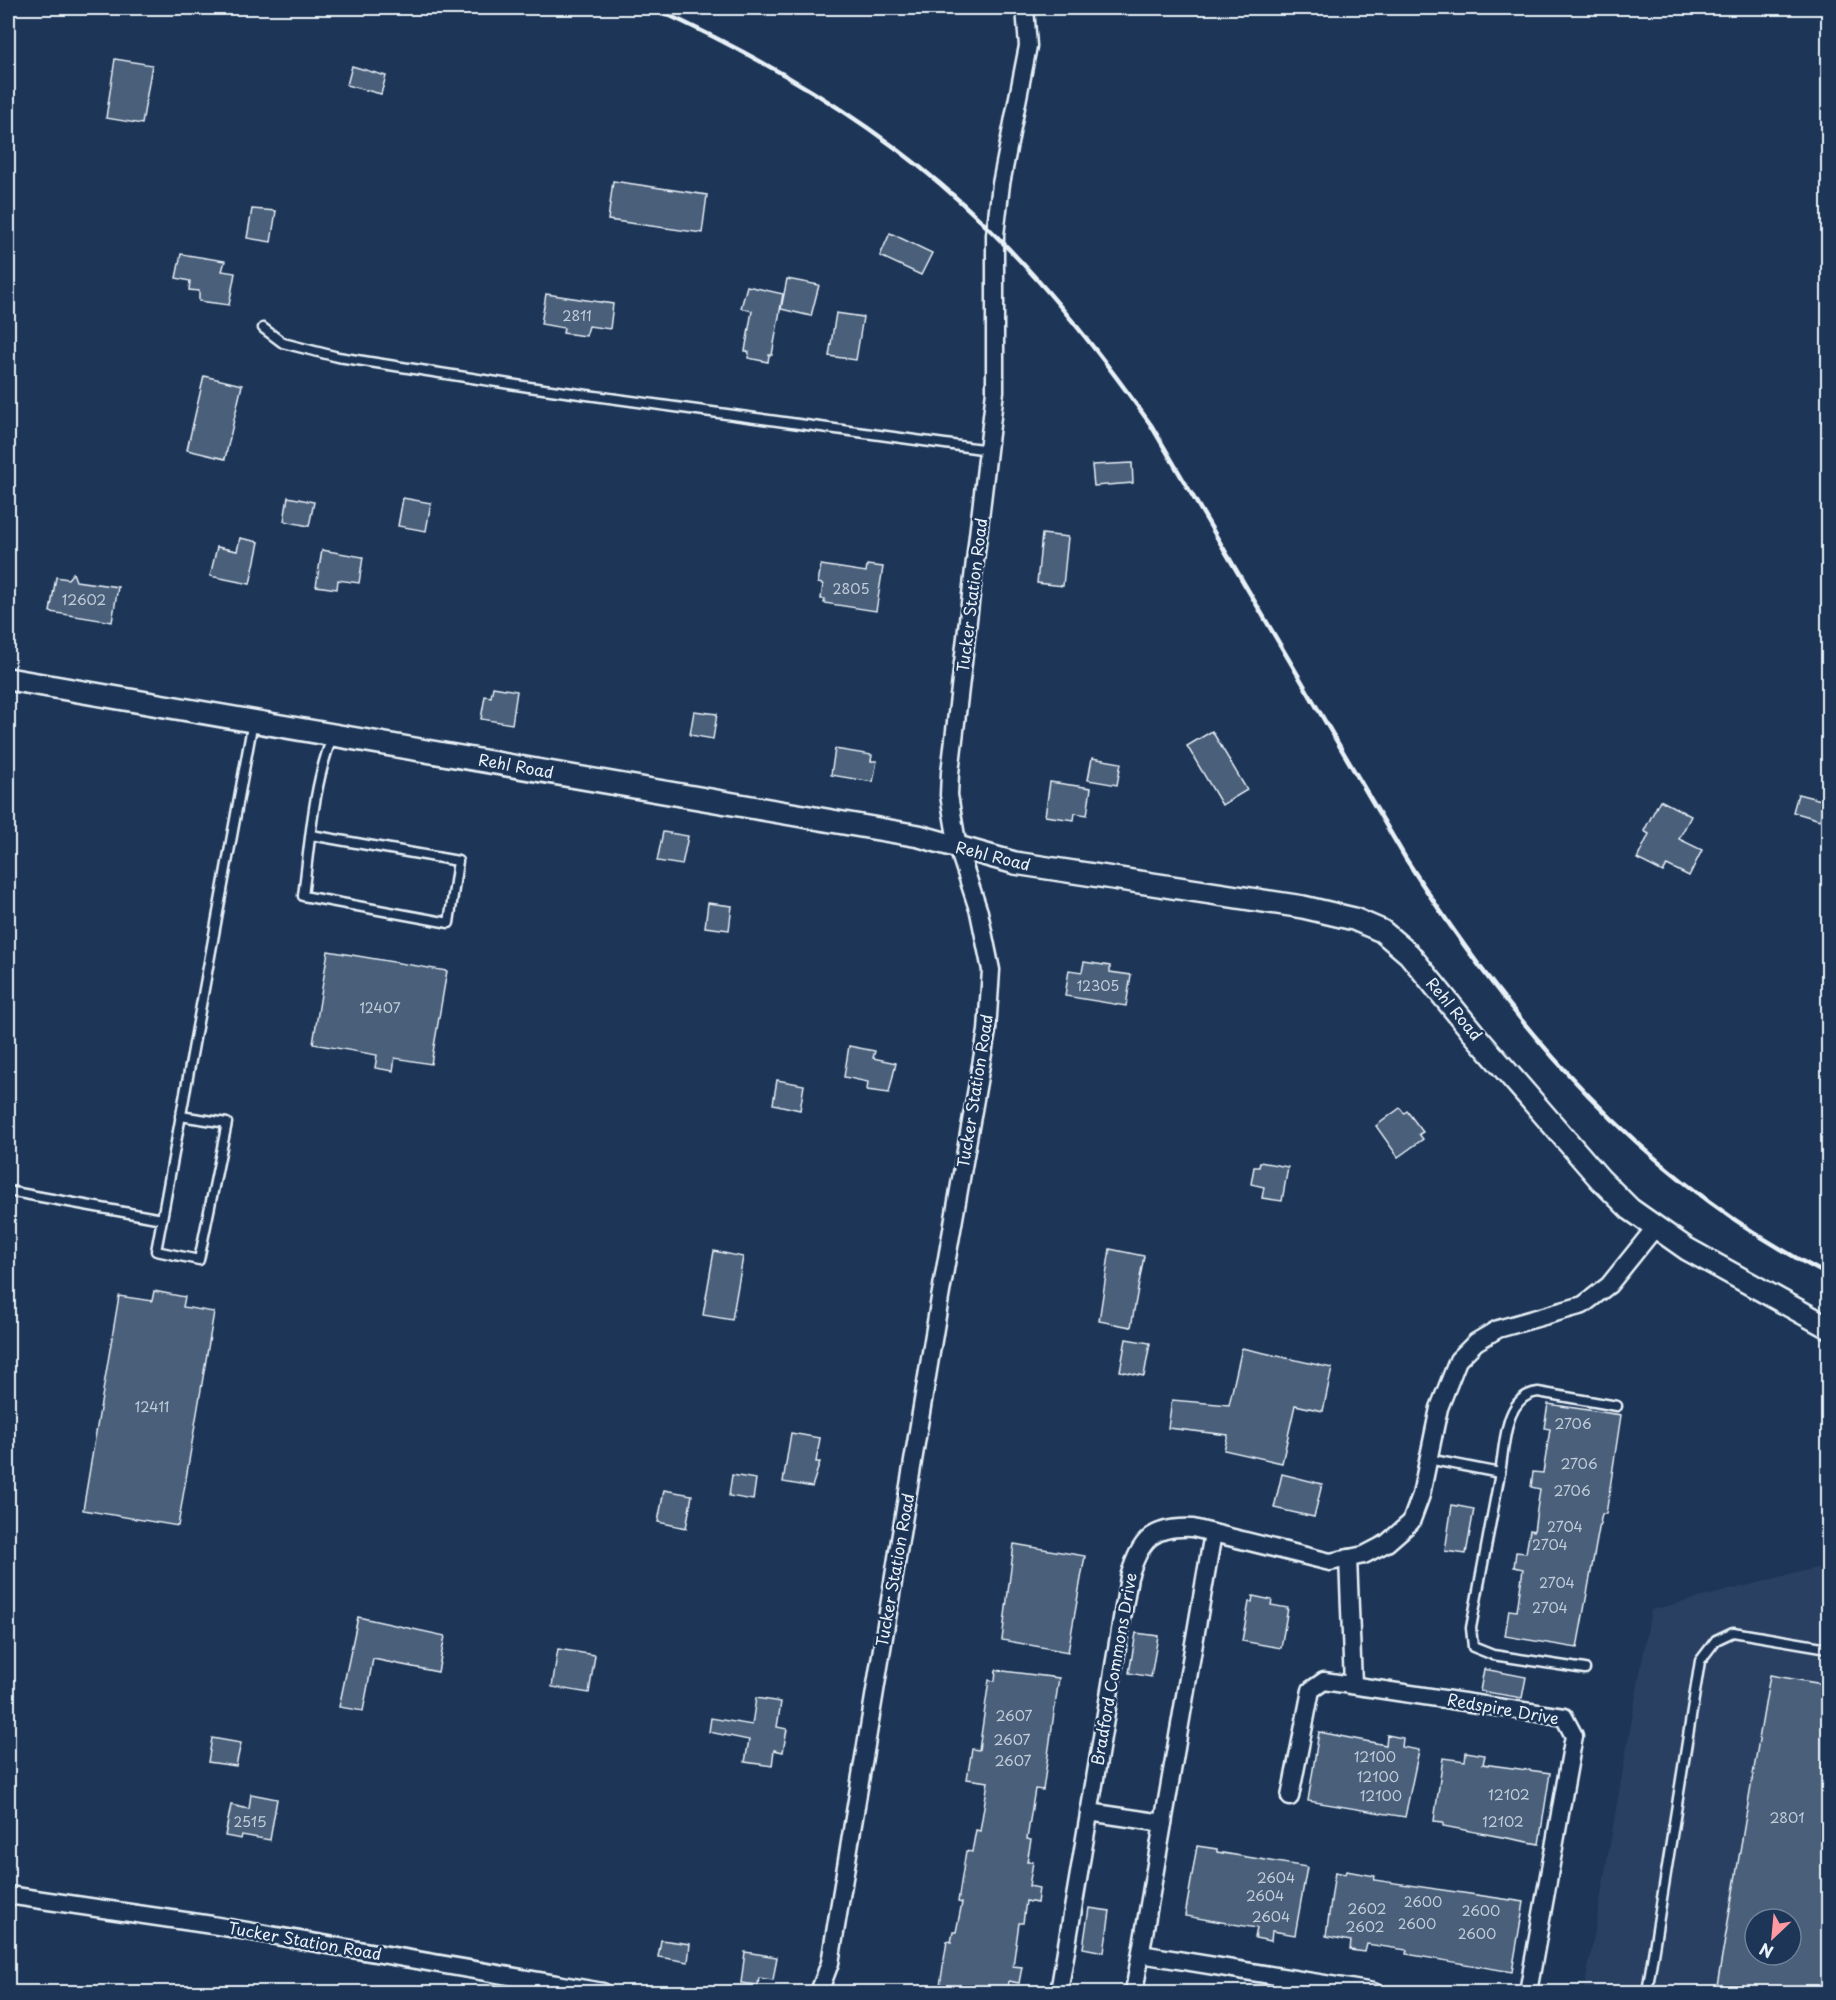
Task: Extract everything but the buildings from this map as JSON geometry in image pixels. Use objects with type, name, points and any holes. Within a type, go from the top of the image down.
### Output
[{"type":"street","name":"Tucker Station Road","points":[[819,1992],[825,1985],[987,1031],[991,970],[979,912],[958,848],[950,795],[950,773],[995,392],[995,235],[1001,184],[1028,46],[1025,8]]},
{"type":"street","name":"Rehl Road","points":[[8,680],[920,836],[1015,863],[1303,907],[1354,919],[1382,932],[1408,954],[1600,1179],[1654,1229],[1828,1327]]},
{"type":"street","name":"Bradford Commons Drive","points":[[1059,1992],[1129,1577],[1136,1553],[1152,1534],[1174,1527],[1213,1533],[1330,1562],[1364,1555],[1387,1543],[1411,1522],[1421,1495],[1439,1408],[1458,1360],[1476,1342],[1498,1329],[1583,1305],[1609,1285],[1654,1229]]},
{"type":"street","points":[[1134,1992],[1213,1533]]},
{"type":"street","points":[[1348,1558],[1353,1684]]},
{"type":"street","name":"Redspire Drive","points":[[1290,1797],[1311,1690],[1324,1681],[1564,1717],[1574,1736],[1528,1992]]},
{"type":"street","points":[[1089,1812],[1163,1822]]},
{"type":"street","name":"Tucker Station Road","points":[[8,1895],[212,1925],[603,1992]]},
{"type":"street","points":[[1141,1954],[1374,1992]]},
{"type":"lane","points":[[263,328],[284,343],[338,357],[529,387],[989,450]]},
{"type":"lane","points":[[180,1116],[227,1123],[199,1260],[156,1251],[180,1116],[253,721]]},
{"type":"lane","points":[[311,835],[458,861],[449,923],[303,896],[311,835],[321,764],[333,734]]},
{"type":"lane","points":[[8,1191],[162,1219]]},
{"type":"lane","points":[[1585,1669],[1493,1655],[1473,1647],[1471,1628],[1515,1405],[1526,1394],[1538,1392],[1617,1406]]},
{"type":"lane","points":[[1428,1459],[1500,1473]]},
{"type":"lane","points":[[1647,1992],[1700,1661],[1716,1640],[1733,1632],[1828,1648]]},
{"type":"shaded area","points":[[1828,1565],[1828,1992],[1584,1992],[1651,1610]]},
{"type":"railway","points":[[653,8],[736,48],[855,119],[928,174],[963,204],[1015,255],[1086,338],[1151,425],[1406,859],[1492,983],[1539,1041],[1589,1096],[1643,1148],[1700,1195],[1762,1237],[1828,1275]]}]
